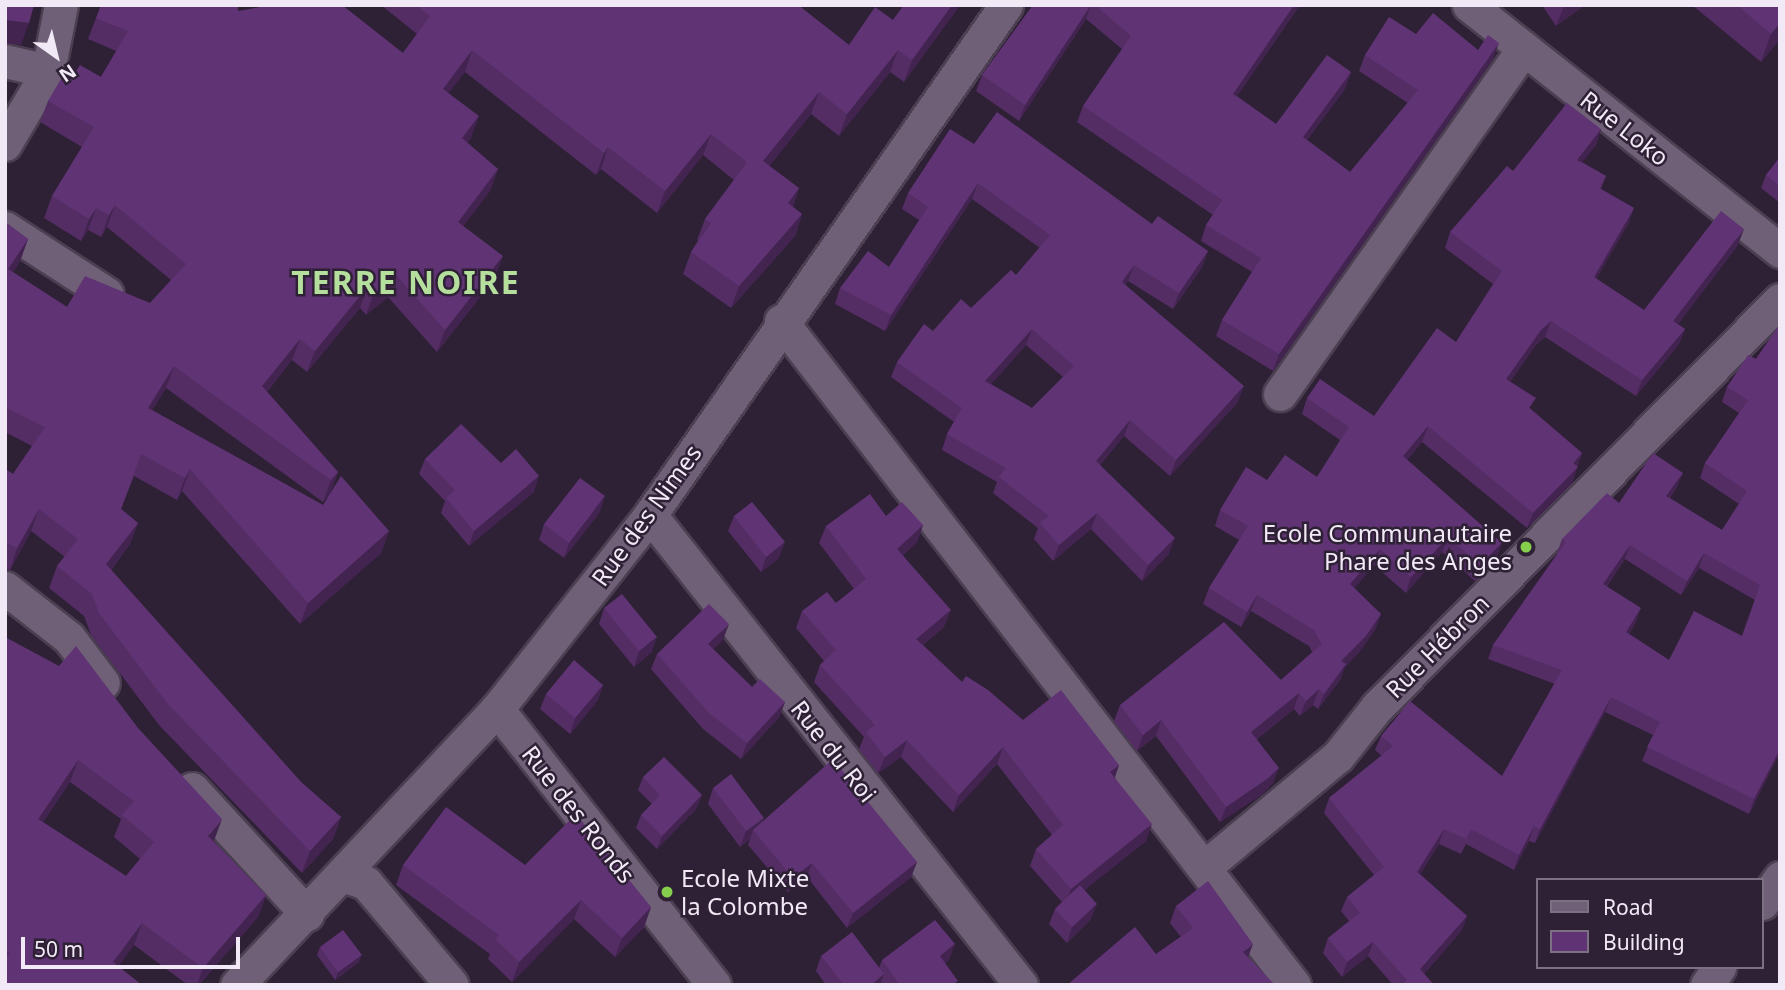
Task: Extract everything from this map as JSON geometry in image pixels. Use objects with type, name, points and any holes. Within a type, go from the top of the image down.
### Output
[{"type":"street","points":[[5,144],[48,71],[61,5]]},
{"type":"street","name":"Rue des Nimes","points":[[237,985],[345,876],[497,709],[650,515],[781,321],[1006,5]]},
{"type":"street","name":"Rue Loko","points":[[1469,5],[1780,251]]},
{"type":"street","points":[[1280,394],[1524,48]]},
{"type":"street","points":[[5,61],[48,71]]},
{"type":"street","points":[[5,228],[107,295]]},
{"type":"street","name":"Rue Hébron","points":[[1206,866],[1338,756],[1377,706],[1780,300]]},
{"type":"street","points":[[781,321],[1206,866],[1294,985]]},
{"type":"street","name":"Rue du Roi","points":[[650,515],[1021,985]]},
{"type":"street","points":[[5,588],[69,638],[119,704]]},
{"type":"street","name":"Rue des Ronds","points":[[497,709],[714,985]]},
{"type":"street","points":[[172,766],[307,914]]},
{"type":"street","points":[[345,876],[366,883],[453,985]]},
{"type":"street","points":[[1764,901],[1780,878]]},
{"type":"street","points":[[1707,985],[1718,969]]},
{"type":"building","points":[[5,5],[34,5],[29,23],[5,20]]},
{"type":"building","points":[[101,5],[238,5],[238,11],[272,5],[342,5],[403,53],[430,16],[416,5],[798,5],[849,45],[875,7],[893,20],[904,5],[952,5],[912,60],[898,50],[847,114],[819,92],[763,161],[799,188],[788,203],[802,214],[739,286],[691,252],[711,223],[705,219],[747,162],[711,134],[665,191],[608,147],[604,153],[472,50],[443,89],[479,116],[462,138],[498,169],[458,222],[503,256],[445,330],[396,275],[374,293],[368,286],[315,351],[300,339],[262,386],[338,472],[331,480],[174,366],[148,408],[323,505],[341,476],[389,531],[308,603],[190,469],[185,478],[141,454],[121,509],[138,523],[106,564],[301,782],[341,817],[310,851],[167,703],[99,613],[92,594],[57,566],[78,539],[39,509],[17,548],[5,542],[5,469],[13,474],[45,427],[5,407],[5,222],[28,239],[8,269],[67,307],[85,276],[150,303],[186,264],[115,205],[109,215],[96,208],[89,219],[52,196],[94,127],[48,101],[68,67],[76,71],[80,65],[101,77],[128,31],[96,18]]},
{"type":"building","points":[[1033,5],[1091,5],[1025,105],[982,75]]},
{"type":"building","points":[[1095,5],[1294,5],[1233,94],[1276,124],[1327,55],[1351,72],[1303,137],[1350,172],[1418,90],[1365,55],[1389,17],[1416,34],[1433,13],[1478,50],[1488,35],[1499,43],[1279,354],[1222,320],[1261,258],[1206,225],[1222,200],[1083,106],[1131,36]]},
{"type":"building","points":[[1737,5],[1780,5],[1780,23],[1771,34]]},
{"type":"building","points":[[1567,103],[1601,129],[1577,160],[1606,176],[1599,188],[1634,208],[1594,277],[1644,310],[1721,211],[1744,229],[1673,321],[1685,329],[1642,380],[1551,321],[1541,330],[1506,379],[1536,398],[1529,408],[1582,453],[1573,463],[1578,467],[1533,513],[1428,426],[1403,456],[1502,543],[1480,565],[1448,537],[1411,577],[1380,549],[1350,584],[1381,614],[1366,636],[1341,661],[1346,664],[1324,694],[1319,689],[1306,701],[1299,693],[1251,732],[1279,768],[1226,807],[1161,720],[1143,735],[1120,705],[1224,622],[1281,680],[1322,644],[1314,630],[1257,595],[1247,612],[1209,588],[1248,526],[1220,510],[1246,467],[1267,480],[1285,455],[1317,477],[1349,427],[1307,398],[1320,379],[1374,416],[1437,328],[1456,342],[1502,271],[1450,232],[1507,166],[1513,171]]},
{"type":"building","points":[[997,112],[1152,224],[1158,216],[1208,251],[1179,293],[1134,265],[1122,282],[1244,386],[1176,460],[1130,420],[1096,461],[1175,538],[1148,565],[1097,513],[1059,545],[1040,523],[1049,516],[999,477],[1006,468],[947,434],[962,408],[897,362],[924,324],[933,331],[961,299],[971,308],[1011,270],[1016,275],[1050,235],[978,183],[891,315],[840,288],[868,251],[889,267],[928,207],[908,193],[950,129],[974,144]],"holes":[[[1032,329],[1074,366],[1032,408],[985,381]]]},
{"type":"building","points":[[1780,157],[1780,186],[1766,175]]},
{"type":"building","points":[[1780,324],[1780,749],[1754,799],[1647,747],[1660,722],[1611,697],[1540,829],[1534,826],[1519,855],[1471,829],[1466,839],[1444,829],[1417,872],[1467,916],[1420,969],[1434,985],[1401,985],[1407,980],[1373,942],[1347,962],[1328,938],[1360,913],[1347,897],[1384,867],[1329,798],[1393,746],[1381,736],[1410,701],[1502,776],[1562,670],[1493,645],[1566,542],[1562,539],[1607,493],[1619,503],[1653,453],[1683,473],[1666,496],[1722,530],[1747,491],[1705,463],[1748,400],[1727,387],[1748,355],[1756,359]],"holes":[[[1630,545],[1687,581],[1704,553],[1760,585],[1742,636],[1694,611],[1669,660],[1626,632],[1641,608],[1603,584]]]},
{"type":"building","points":[[461,424],[501,463],[516,449],[539,476],[474,531],[446,498],[455,490],[425,459]]},
{"type":"building","points":[[580,478],[605,496],[569,543],[544,524]]},
{"type":"building","points":[[870,494],[886,516],[902,502],[923,525],[897,549],[951,610],[916,639],[962,682],[966,676],[988,690],[1023,720],[1061,690],[1119,765],[1110,772],[1152,824],[1071,889],[1036,849],[1063,825],[1003,747],[959,795],[907,740],[885,757],[866,732],[875,725],[820,665],[836,650],[802,611],[827,592],[836,603],[866,579],[826,526]]},
{"type":"building","points":[[752,502],[785,542],[766,557],[734,516]]},
{"type":"building","points":[[622,594],[657,637],[639,651],[604,608]]},
{"type":"building","points":[[709,604],[729,624],[708,644],[752,687],[760,679],[785,702],[747,743],[709,713],[657,654]]},
{"type":"building","points":[[5,637],[59,666],[76,646],[138,728],[222,819],[208,836],[266,895],[203,968],[142,923],[113,962],[142,985],[5,985],[5,959],[10,953],[5,950]],"holes":[[[78,760],[134,801],[122,815],[154,842],[126,876],[38,819]]]},
{"type":"building","points":[[574,660],[603,685],[575,718],[546,694]]},
{"type":"building","points":[[664,757],[702,795],[662,836],[641,815],[660,795],[643,777]]},
{"type":"building","points":[[833,759],[917,862],[853,913],[812,863],[793,878],[753,830]]},
{"type":"building","points":[[731,774],[764,818],[746,831],[713,788]]},
{"type":"building","points":[[446,807],[525,865],[576,814],[651,907],[622,938],[581,900],[519,962],[495,939],[499,935],[403,865]]},
{"type":"building","points":[[1208,881],[1253,944],[1243,952],[1275,985],[1067,985],[1135,927],[1156,954],[1193,928],[1176,906]]},
{"type":"building","points":[[1080,885],[1097,904],[1072,927],[1055,909]]},
{"type":"building","points":[[935,920],[955,944],[940,956],[958,981],[952,985],[900,985],[882,960]]},
{"type":"building","points":[[343,930],[362,955],[338,972],[320,947]]},
{"type":"building","points":[[852,932],[884,974],[871,985],[844,985],[821,956]]},
{"type":"place","name":"Ecole Communautaire Phare des Anges","points":[[1526,547]]},
{"type":"place","name":"Ecole Mixte la Colombe","points":[[667,892]]},
{"type":"district","name":"TERRE NOIRE","points":[[406,282]]}]
